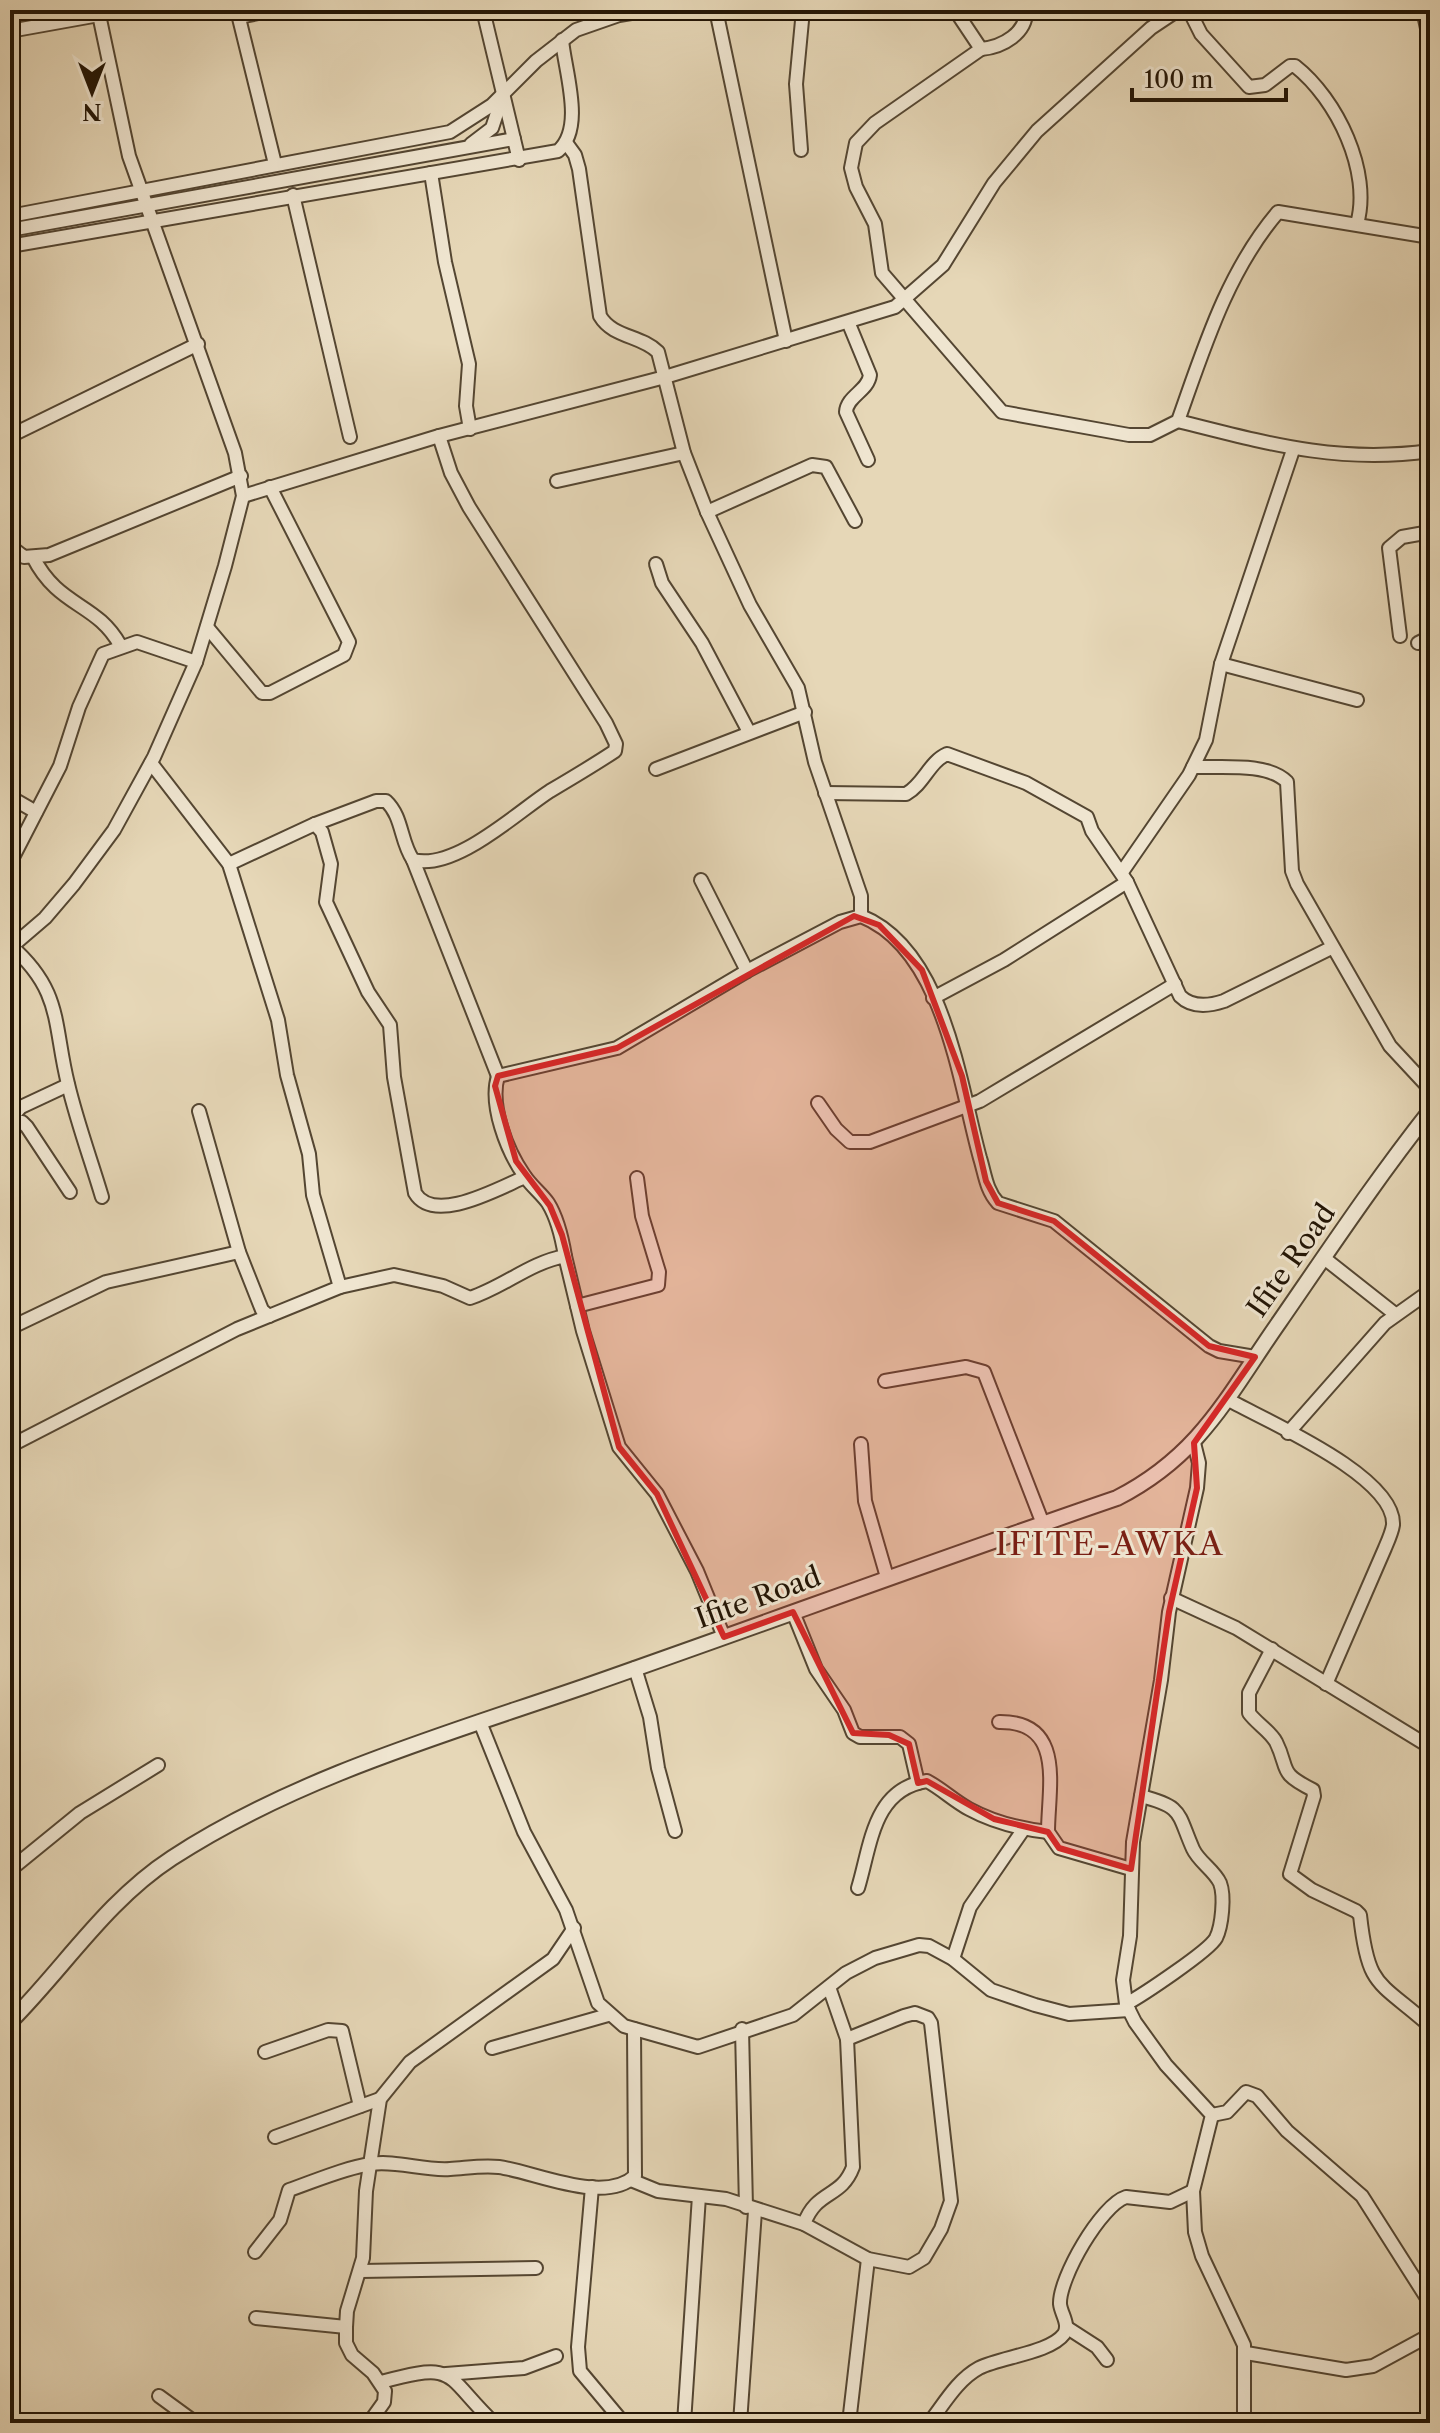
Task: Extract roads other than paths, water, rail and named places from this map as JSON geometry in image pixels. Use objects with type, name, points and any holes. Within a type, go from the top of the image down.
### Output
[{"type":"street","points":[[273,10],[238,14],[275,164]]},
{"type":"street","points":[[483,10],[519,160]]},
{"type":"street","points":[[10,216],[450,132],[492,105],[576,30],[619,15],[649,10]]},
{"type":"street","points":[[716,10],[786,341]]},
{"type":"street","points":[[801,150],[796,84],[803,10]]},
{"type":"street","points":[[955,10],[981,49]]},
{"type":"street","points":[[1026,10],[1026,21],[1019,32],[1003,44],[981,49],[875,123],[856,143],[851,168],[856,187],[875,224],[882,273],[1002,412],[1129,435],[1150,435],[1178,421],[1293,450],[1387,457],[1430,451]]},
{"type":"street","points":[[243,496],[439,436],[665,377],[849,324],[906,300],[943,265],[994,183],[1037,131],[1151,28],[1178,10]]},
{"type":"street","points":[[1189,10],[1201,34],[1249,87],[1265,85],[1290,66],[1295,66],[1327,100],[1356,167],[1360,212],[1357,224]]},
{"type":"street","points":[[1423,10],[1430,42]]},
{"type":"street","points":[[10,31],[98,12],[129,156],[198,344],[241,476],[243,496],[196,662],[151,763],[114,830],[74,884],[45,918],[11,946],[48,990],[57,1011],[68,1085],[102,1197]]},
{"type":"street","points":[[562,40],[571,117],[567,144],[579,169],[600,316],[613,330],[654,348],[665,377],[684,453],[707,512],[750,605],[798,688],[825,793],[861,896],[861,916]]},
{"type":"street","points":[[468,146],[492,128],[504,92]]},
{"type":"street","points":[[10,230],[514,139]]},
{"type":"street","points":[[10,246],[293,195],[519,160],[558,151],[567,144]]},
{"type":"street","points":[[431,173],[445,262],[469,364],[466,406],[470,429]]},
{"type":"street","points":[[293,195],[350,437]]},
{"type":"street","points":[[1178,421],[1213,321],[1235,276],[1278,212],[1430,237]]},
{"type":"street","points":[[849,324],[870,381],[846,406],[846,412],[868,460]]},
{"type":"street","points":[[10,436],[198,344]]},
{"type":"street","points":[[413,860],[437,860],[461,851],[615,751],[616,744],[469,507],[451,473],[439,436]]},
{"type":"street","points":[[933,998],[1004,960],[1125,877],[1193,767],[1206,740],[1221,664],[1293,450]]},
{"type":"street","points":[[557,481],[684,453]]},
{"type":"street","points":[[707,512],[812,465],[826,467],[855,521]]},
{"type":"street","points":[[10,546],[24,557],[49,555],[241,476]]},
{"type":"street","points":[[207,627],[262,693],[282,687],[348,649],[349,642],[270,487]]},
{"type":"street","points":[[1400,636],[1389,548],[1402,537],[1430,532]]},
{"type":"street","points":[[33,557],[56,592],[100,617],[120,645]]},
{"type":"street","points":[[656,564],[662,583],[702,643],[749,732]]},
{"type":"street","points":[[10,863],[60,766],[92,675],[103,654],[120,645],[137,642],[151,644],[196,662]]},
{"type":"street","points":[[1221,664],[1357,700]]},
{"type":"street","points":[[656,769],[805,712]]},
{"type":"street","points":[[825,793],[906,794],[914,790],[938,758],[947,754],[998,771],[1081,812],[1125,877],[1184,1000],[1214,1004],[1331,948]]},
{"type":"street","points":[[151,763],[229,864],[278,1020],[287,1075],[309,1154],[313,1195],[340,1287]]},
{"type":"street","points":[[1193,767],[1262,771],[1280,775],[1287,782],[1292,871],[1331,948],[1390,1046],[1430,1089]]},
{"type":"street","points":[[10,797],[36,812]]},
{"type":"street","points":[[229,864],[315,824],[376,801],[386,801],[394,808],[406,849],[498,1076],[495,1086],[498,1115],[525,1177],[550,1206],[562,1235],[577,1306],[619,1447],[657,1494],[697,1571],[724,1637]]},
{"type":"street","points":[[315,824],[322,832],[331,864],[326,902],[368,992],[390,1025],[394,1077],[415,1193],[421,1203],[428,1206],[459,1203],[525,1177]]},
{"type":"street","points":[[701,880],[747,971]]},
{"type":"street","points":[[498,1076],[617,1048],[747,971],[840,922],[861,916],[879,925],[922,970],[962,1076],[986,1181],[998,1203],[1054,1221],[1209,1346],[1219,1351],[1255,1357]]},
{"type":"street","points":[[818,1103],[836,1129],[850,1142],[861,1143],[967,1107],[1053,1059],[1119,1015],[1175,984]]},
{"type":"street","points":[[10,1120],[21,1107],[68,1085]]},
{"type":"street","points":[[199,1111],[239,1252],[262,1310],[269,1316]]},
{"type":"street","name":"Ifite Road","points":[[10,2022],[43,1989],[114,1904],[171,1859],[308,1788],[480,1722],[1117,1498],[1147,1482],[1167,1469],[1194,1443],[1389,1162],[1430,1111]]},
{"type":"street","points":[[10,1120],[22,1122],[27,1127],[70,1192]]},
{"type":"street","points":[[577,1306],[658,1285],[659,1272],[642,1216],[637,1178]]},
{"type":"street","points":[[10,1328],[106,1282],[239,1252]]},
{"type":"street","points":[[10,1446],[125,1385],[269,1316],[340,1287],[394,1275],[443,1286],[470,1298],[485,1293],[514,1274],[565,1256]]},
{"type":"street","points":[[1324,1258],[1395,1314]]},
{"type":"street","points":[[1288,1433],[1395,1314],[1430,1291]]},
{"type":"street","points":[[885,1381],[966,1367],[984,1372],[1043,1524]]},
{"type":"street","points":[[1227,1399],[1374,1485],[1387,1505],[1393,1526],[1347,1642],[1326,1684]]},
{"type":"street","points":[[1194,1443],[1199,1463],[1197,1488],[1171,1598],[1141,1796],[1131,1869],[1130,1936],[1123,1980],[1127,2007],[1166,2065],[1212,2115]]},
{"type":"street","points":[[861,1444],[865,1501],[887,1577]]},
{"type":"street","points":[[1171,1598],[1272,1649],[1430,1747]]},
{"type":"street","points":[[793,1612],[816,1669],[844,1710],[853,1733],[860,1737],[900,1737],[909,1744],[918,1783]]},
{"type":"street","points":[[1272,1649],[1249,1693],[1249,1713],[1275,1739],[1282,1766],[1290,1776],[1313,1790],[1314,1796],[1290,1874],[1294,1880],[1323,1897],[1360,1915],[1365,1959],[1373,1977],[1430,2026]]},
{"type":"street","points":[[635,1668],[650,1717],[658,1768],[675,1831]]},
{"type":"street","points":[[480,1722],[524,1832],[574,1928],[598,2003],[608,2015],[634,2029],[698,2047],[742,2029],[793,2015],[829,1987],[875,1958],[919,1945],[929,1946],[953,1959],[991,1990],[1035,2005],[1069,2014],[1127,2007],[1209,1946],[1216,1937],[1223,1894],[1220,1883],[1194,1851],[1185,1822],[1178,1812],[1162,1801],[1141,1796]]},
{"type":"street","points":[[999,1722],[1027,1726],[1041,1740],[1050,1756],[1048,1832],[1059,1848],[1131,1869]]},
{"type":"street","points":[[10,1870],[80,1813],[158,1765]]},
{"type":"street","points":[[858,1888],[874,1825],[902,1788],[918,1783],[927,1781],[971,1811],[1023,1830],[1048,1832]]},
{"type":"street","points":[[953,1959],[970,1907],[1023,1830]]},
{"type":"street","points":[[275,2137],[380,2099],[410,2062],[561,1953],[574,1928]]},
{"type":"street","points":[[804,2224],[817,2199],[847,2181],[853,2167],[847,2039],[829,1987]]},
{"type":"street","points":[[631,2180],[658,2191],[726,2199],[804,2224],[868,2259],[909,2267],[924,2258],[941,2229],[951,2201],[928,2018],[915,2013],[847,2039]]},
{"type":"street","points":[[492,2048],[608,2015]]},
{"type":"street","points":[[255,2252],[280,2220],[289,2190],[372,2163],[449,2169],[501,2167],[565,2184],[592,2187],[615,2187],[631,2180],[635,2176],[637,2131],[634,2029]]},
{"type":"street","points":[[740,2423],[750,2209],[742,2029]]},
{"type":"street","points":[[265,2052],[328,2030],[342,2031],[360,2106]]},
{"type":"street","points":[[1212,2115],[1227,2112],[1246,2092],[1257,2096],[1287,2131],[1362,2196],[1430,2303]]},
{"type":"street","points":[[369,2423],[384,2402],[381,2382],[352,2355],[346,2343],[346,2327],[347,2311],[361,2271],[366,2191],[380,2099]]},
{"type":"street","points":[[1212,2115],[1193,2191],[1195,2232],[1202,2256],[1234,2319],[1246,2353],[1244,2423]]},
{"type":"street","points":[[592,2187],[578,2347],[580,2371],[621,2420]]},
{"type":"street","points":[[1107,2360],[1097,2347],[1066,2327],[1060,2304],[1064,2279],[1104,2211],[1126,2197],[1170,2202],[1193,2191]]},
{"type":"street","points":[[684,2423],[699,2196]]},
{"type":"street","points":[[849,2423],[868,2259]]},
{"type":"street","points":[[361,2271],[536,2268]]},
{"type":"street","points":[[256,2318],[346,2327]]},
{"type":"street","points":[[929,2423],[963,2379],[980,2367],[1053,2343],[1066,2327]]},
{"type":"street","points":[[1246,2353],[1361,2370],[1430,2335]]},
{"type":"street","points":[[381,2382],[431,2371],[446,2374],[524,2368],[556,2356]]},
{"type":"street","points":[[446,2374],[459,2383],[494,2423]]},
{"type":"street","points":[[159,2396],[196,2423]]},
{"type":"district","name":"IFITE-AWKA","points":[[1110,1544]]}]
